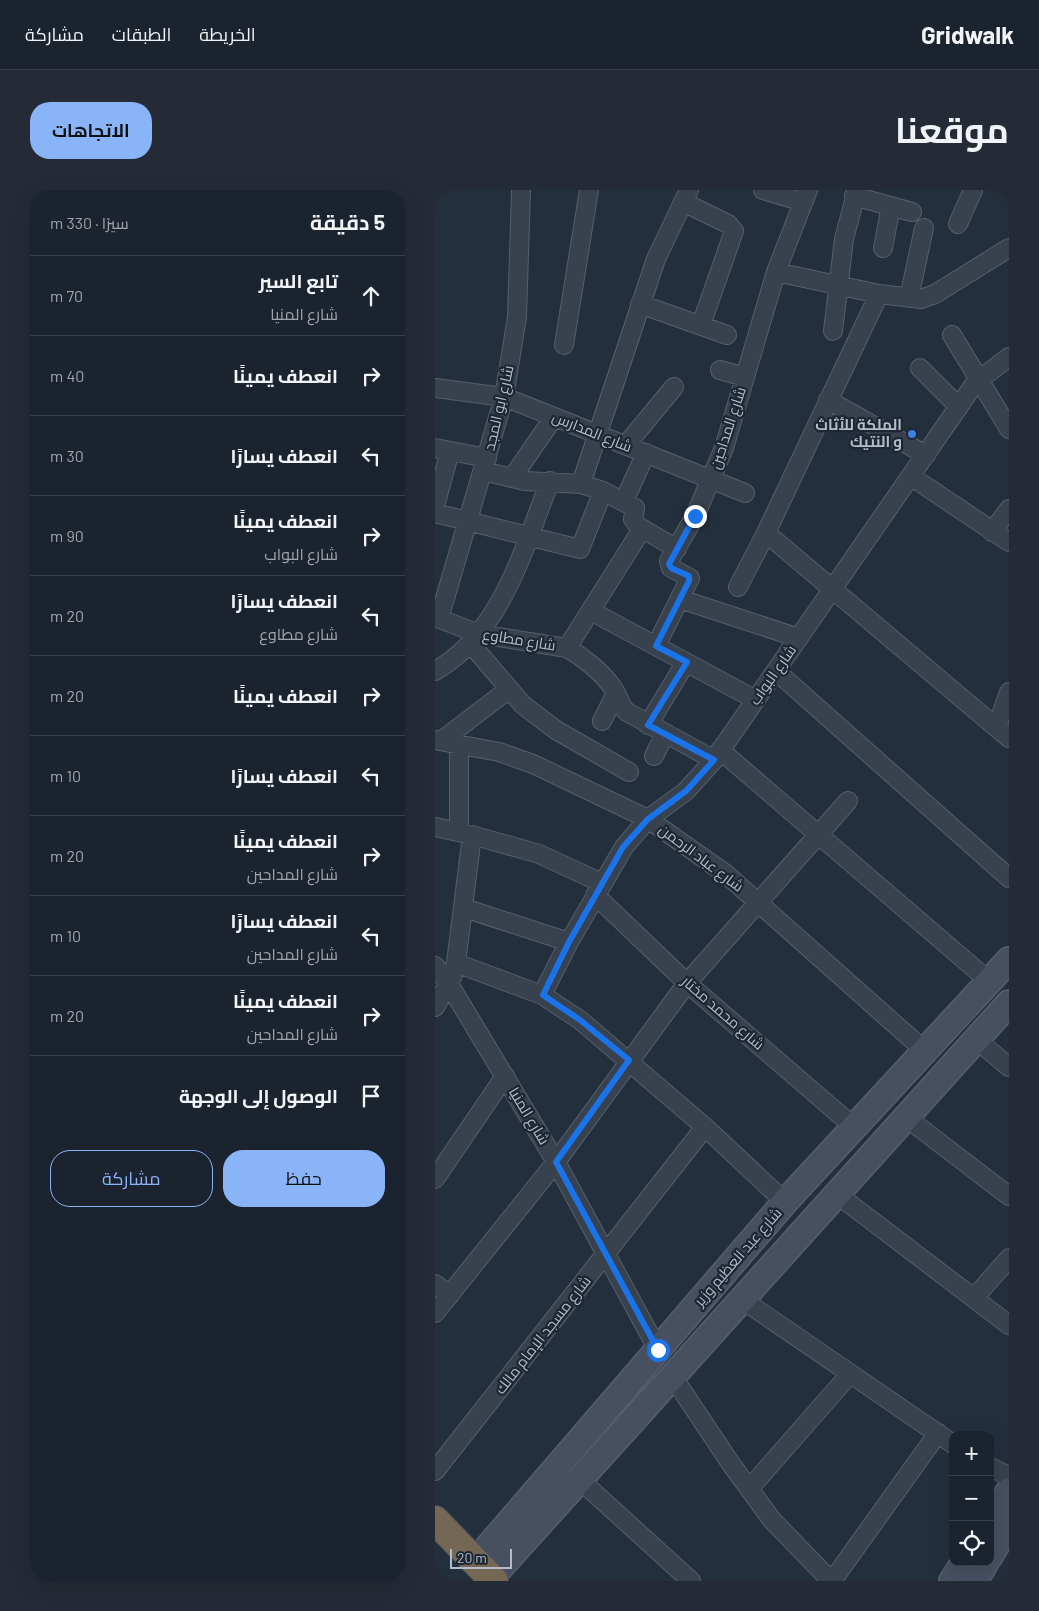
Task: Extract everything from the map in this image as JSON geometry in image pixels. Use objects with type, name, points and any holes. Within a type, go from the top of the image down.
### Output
[{"type":"highway","points":[[435,1520],[487,1574]]},
{"type":"street","name":"شارع ابو المجد","points":[[437,618],[469,521],[504,398],[517,316],[521,190]]},
{"type":"street","points":[[564,346],[589,190]]},
{"type":"street","points":[[763,190],[805,196]]},
{"type":"street","points":[[958,224],[973,190]]},
{"type":"street","points":[[833,331],[845,239],[855,193],[912,212]]},
{"type":"street","points":[[581,484],[661,245],[686,196],[728,224],[735,231],[701,325]]},
{"type":"street","name":"شارع المداحين","points":[[656,646],[690,578],[670,566],[669,561],[712,480],[776,272],[805,196]]},
{"type":"street","points":[[883,248],[891,206]]},
{"type":"street","points":[[909,298],[924,228]]},
{"type":"street","points":[[776,272],[879,294],[909,298],[929,298],[1009,248]]},
{"type":"street","points":[[738,587],[766,533],[879,294]]},
{"type":"street","points":[[641,304],[727,335]]},
{"type":"street","points":[[952,335],[1009,429]]},
{"type":"street","name":"شارع البواب","points":[[543,995],[569,942],[623,847],[648,819],[686,791],[717,755],[959,407],[980,379],[998,368],[1009,357]]},
{"type":"street","points":[[919,368],[959,407]]},
{"type":"street","points":[[720,370],[745,377]]},
{"type":"street","points":[[626,445],[674,387]]},
{"type":"street","name":"شارع المدارس","points":[[435,388],[504,398],[745,493]]},
{"type":"street","points":[[828,400],[926,455]]},
{"type":"street","points":[[512,478],[554,417]]},
{"type":"street","points":[[435,506],[442,449],[485,465],[512,478],[581,484],[603,491],[624,500],[635,508],[634,522],[642,529],[677,549]]},
{"type":"street","points":[[624,500],[646,453]]},
{"type":"street","points":[[911,477],[1009,542]]},
{"type":"street","points":[[435,671],[448,664],[475,639],[501,597],[528,537],[550,480]]},
{"type":"street","points":[[435,513],[580,549],[584,544],[603,491]]},
{"type":"street","points":[[992,532],[1009,509]]},
{"type":"street","points":[[567,648],[642,529]]},
{"type":"street","points":[[766,533],[1003,732]]},
{"type":"street","points":[[680,599],[799,638]]},
{"type":"street","points":[[591,611],[756,700]]},
{"type":"street","name":"شارع مطاوع","points":[[437,618],[475,639],[567,648],[578,654],[608,682],[623,708],[665,734],[717,755],[818,834],[989,981]]},
{"type":"street","points":[[475,639],[508,690],[523,705],[556,730],[629,772]]},
{"type":"street","points":[[648,725],[687,662]]},
{"type":"street","points":[[776,672],[1009,878]]},
{"type":"street","points":[[438,740],[508,690]]},
{"type":"street","points":[[1003,732],[1009,692]]},
{"type":"street","points":[[602,720],[616,693]]},
{"type":"street","points":[[654,756],[665,734]]},
{"type":"street","name":"شارع عباد الرحمن","points":[[438,740],[499,752],[533,764],[648,819],[692,849],[757,901],[924,1051]]},
{"type":"street","points":[[435,1007],[449,984],[456,963],[464,908],[465,833],[459,744]]},
{"type":"street","points":[[435,1313],[556,1162],[687,983],[757,901],[848,801]]},
{"type":"street","name":"شارع محمد مختار","points":[[435,827],[465,833],[539,854],[599,889],[687,983],[854,1127]]},
{"type":"street","points":[[464,908],[569,942]]},
{"type":"street","name":"شارع عبد العظيم وزير","points":[[487,1574],[658,1350],[785,1202],[1009,960]]},
{"type":"street","points":[[456,963],[543,995],[580,1020],[705,1127],[785,1202]]},
{"type":"street","name":"شارع المنيا","points":[[435,966],[449,984],[556,1162],[658,1350]]},
{"type":"street","points":[[487,1574],[579,1480],[838,1195],[1009,1003]]},
{"type":"street","points":[[929,1094],[919,1076],[924,1051],[971,1047],[1009,1066]]},
{"type":"street","points":[[435,1179],[505,1076]]},
{"type":"street","points":[[907,1118],[1009,1196]]},
{"type":"street","name":"شارع مسجد الإمام مالك","points":[[435,1471],[705,1127]]},
{"type":"street","points":[[838,1195],[1009,1325]]},
{"type":"street","points":[[975,1298],[1009,1258]]},
{"type":"street","points":[[435,1284],[451,1295]]},
{"type":"street","points":[[743,1300],[949,1441]]},
{"type":"street","points":[[749,1489],[849,1374]]},
{"type":"street","points":[[673,1377],[772,1520],[832,1581],[938,1433]]},
{"type":"street","points":[[994,1468],[1009,1476]]},
{"type":"street","points":[[579,1480],[691,1581]]},
{"type":"street","points":[[994,1515],[1009,1491]]},
{"type":"street","points":[[994,1549],[1009,1524]]},
{"type":"street","points":[[953,1581],[962,1566]]},
{"type":"street","points":[[975,1581],[984,1566]]},
{"type":"place","name":"الملكة للأثاث و النتيك","points":[[912,434]]},
{"type":"route","points":[[658,1350],[556,1162],[629,1060],[580,1020],[543,995],[569,942],[623,847],[648,819],[686,791],[714,760],[648,725],[687,662],[656,646],[690,578],[671,568],[669,561],[695,516]]}]
